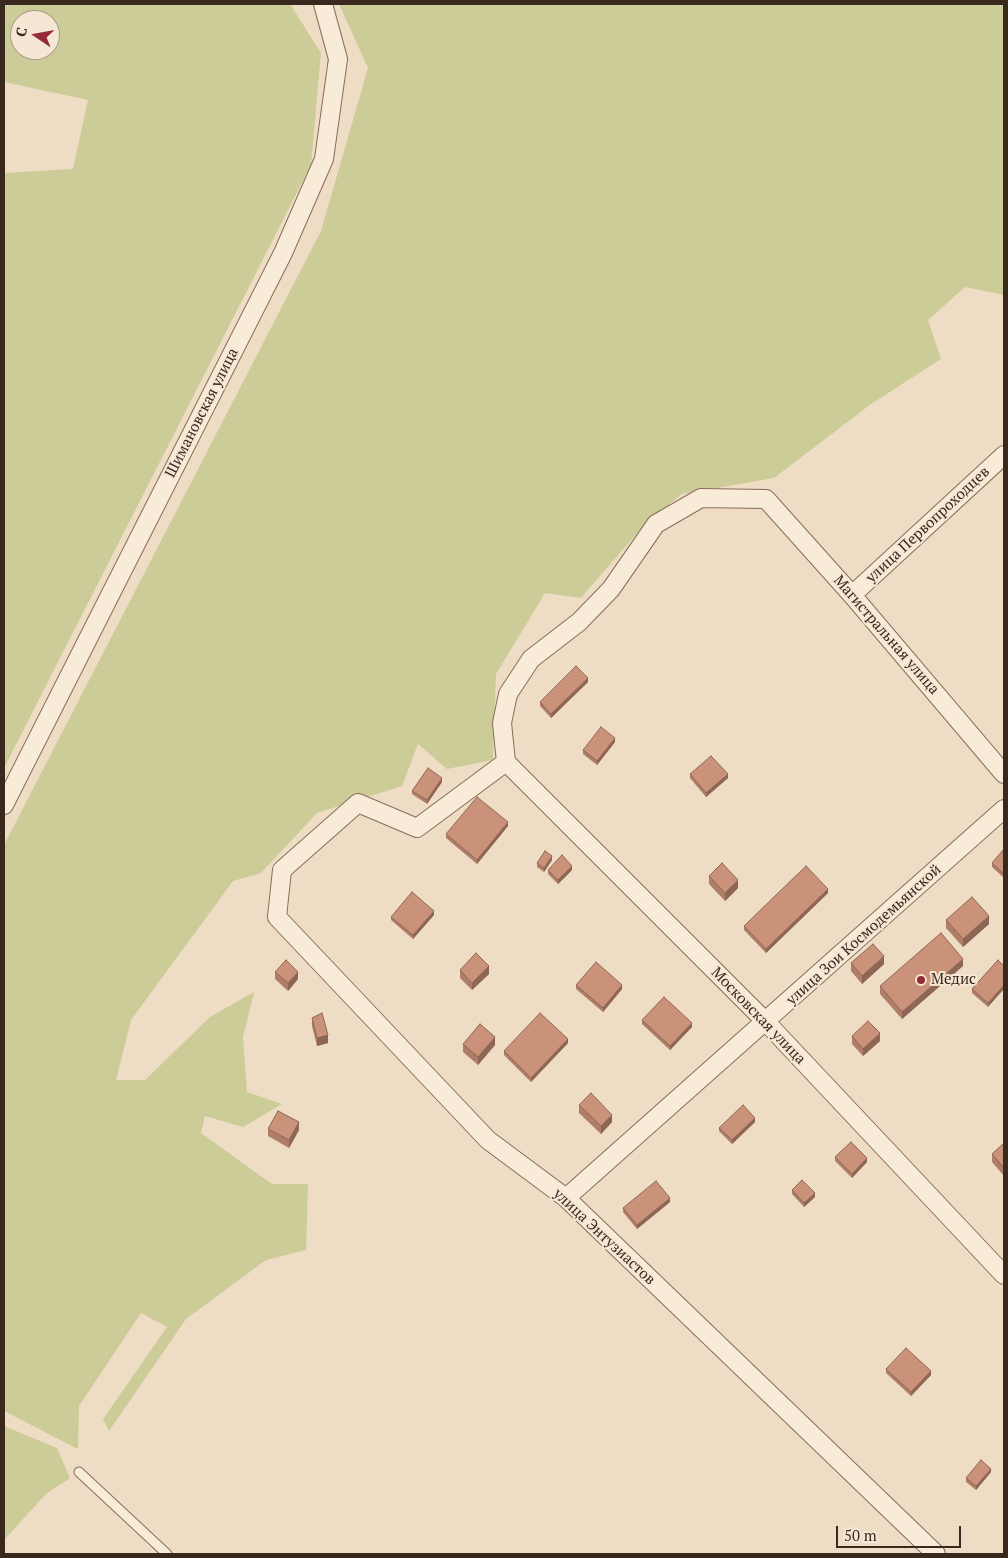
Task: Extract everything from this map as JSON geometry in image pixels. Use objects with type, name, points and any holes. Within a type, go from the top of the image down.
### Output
[{"type":"street","name":"Шимановская улица","points":[[4,805],[283,253],[324,160],[338,59],[324,4]]},
{"type":"street","name":"улица Первопроходцев","points":[[852,595],[1004,456]]},
{"type":"street","name":"Магистральная улица","points":[[506,762],[502,723],[508,694],[531,659],[579,622],[611,589],[656,524],[701,498],[766,499],[852,595],[1004,774]]},
{"type":"street","name":"улица Энтузиастов","points":[[506,762],[417,828],[358,803],[282,870],[277,917],[488,1140],[566,1198],[936,1554]]},
{"type":"street","name":"Московская улица","points":[[506,762],[766,1022],[1004,1275]]},
{"type":"street","name":"улица Зои Космодемьянской","points":[[566,1198],[1004,809]]},
{"type":"lane","points":[[79,1472],[167,1554]]},
{"type":"green space","points":[[4,4],[290,4],[321,53],[311,165],[4,768],[4,173],[73,169],[88,100],[4,82]]},
{"type":"green space","points":[[339,4],[1004,4],[1004,295],[965,287],[928,320],[941,359],[871,404],[774,478],[682,494],[645,524],[581,598],[545,593],[496,674],[493,760],[447,769],[418,744],[402,786],[317,813],[261,873],[233,881],[131,1020],[116,1080],[145,1080],[210,1017],[254,992],[243,1037],[247,1092],[282,1104],[243,1127],[205,1116],[201,1133],[272,1184],[308,1184],[306,1250],[266,1260],[186,1319],[109,1431],[103,1419],[167,1327],[141,1313],[79,1406],[78,1449],[4,1411],[4,845],[321,231],[368,68]]},
{"type":"green space","points":[[4,1426],[57,1448],[70,1478],[47,1493],[4,1540]]},
{"type":"building","points":[[576,666],[588,678],[551,714],[540,702]]},
{"type":"building","points":[[601,727],[615,738],[597,761],[583,750]]},
{"type":"building","points":[[711,756],[728,774],[706,793],[690,774]]},
{"type":"building","points":[[428,768],[442,778],[427,800],[412,791]]},
{"type":"building","points":[[477,797],[508,822],[477,860],[446,834]]},
{"type":"building","points":[[1004,849],[1004,874],[992,863]]},
{"type":"building","points":[[545,851],[552,856],[544,868],[537,863]]},
{"type":"building","points":[[562,855],[572,866],[558,880],[548,870]]},
{"type":"building","points":[[722,863],[738,880],[725,893],[709,876]]},
{"type":"building","points":[[806,866],[828,889],[766,949],[744,926]]},
{"type":"building","points":[[412,892],[434,911],[413,935],[391,917]]},
{"type":"building","points":[[972,897],[989,916],[963,939],[946,920]]},
{"type":"building","name":"Медис","points":[[941,933],[963,959],[902,1012],[880,986]]},
{"type":"building","points":[[873,944],[884,956],[862,976],[851,963]]},
{"type":"building","points":[[476,953],[489,966],[472,983],[460,970]]},
{"type":"building","points":[[286,960],[298,972],[288,983],[275,972]]},
{"type":"building","points":[[998,960],[1004,966],[1004,985],[988,1003],[972,989]]},
{"type":"building","points":[[596,962],[622,985],[603,1008],[576,985]]},
{"type":"building","points":[[664,997],[692,1023],[670,1046],[642,1020]]},
{"type":"building","points":[[322,1013],[328,1035],[317,1038],[312,1018]]},
{"type":"building","points":[[540,1013],[568,1039],[531,1078],[504,1051]]},
{"type":"building","points":[[868,1021],[880,1033],[863,1049],[852,1036]]},
{"type":"building","points":[[480,1024],[495,1037],[478,1057],[463,1044]]},
{"type":"building","points":[[591,1093],[612,1115],[601,1126],[579,1105]]},
{"type":"building","points":[[743,1105],[755,1118],[732,1140],[719,1128]]},
{"type":"building","points":[[278,1111],[299,1122],[289,1140],[268,1129]]},
{"type":"building","points":[[851,1142],[867,1158],[852,1174],[835,1157]]},
{"type":"building","points":[[1004,1143],[1004,1168],[992,1154]]},
{"type":"building","points":[[802,1180],[815,1193],[804,1203],[792,1190]]},
{"type":"building","points":[[656,1181],[670,1198],[637,1225],[623,1208]]},
{"type":"building","points":[[906,1348],[931,1371],[911,1392],[886,1369]]},
{"type":"building","points":[[981,1460],[991,1469],[976,1486],[966,1478]]},
{"type":"place","name":"Медис","points":[[921,980]]}]
